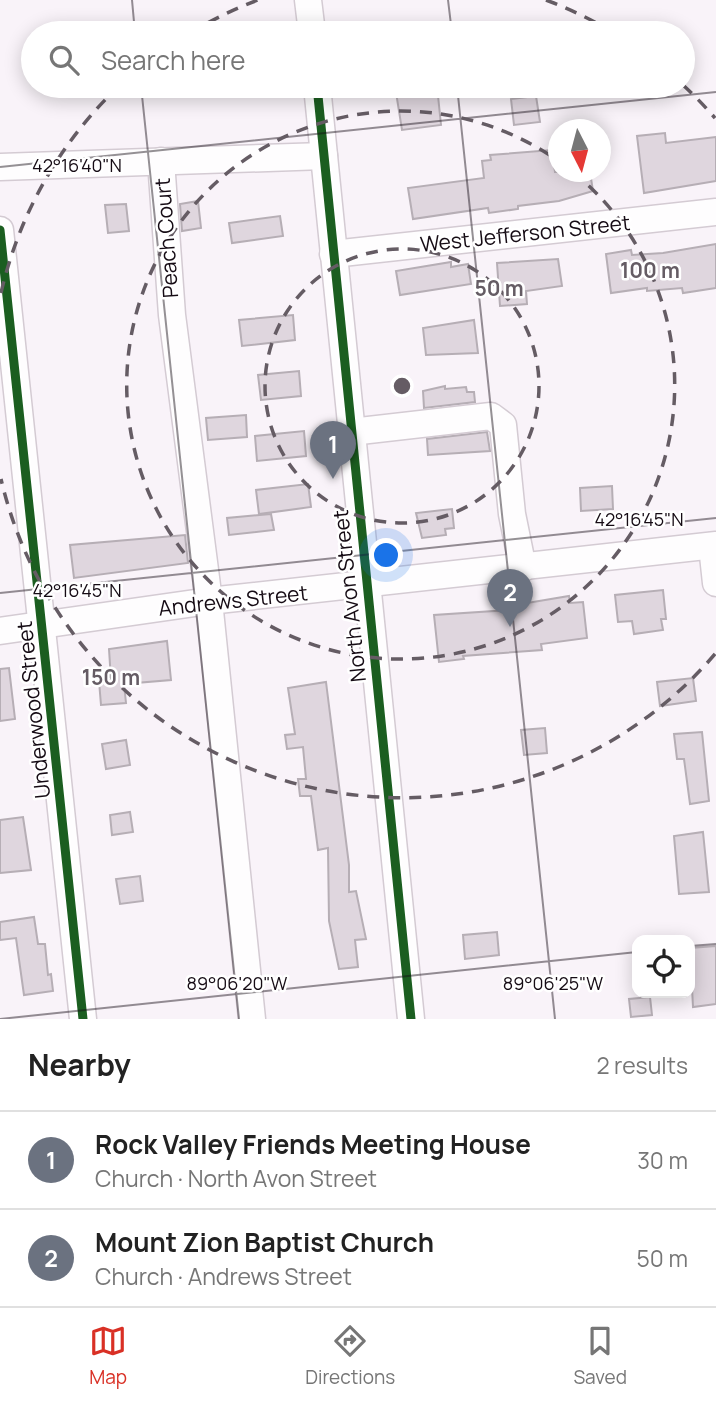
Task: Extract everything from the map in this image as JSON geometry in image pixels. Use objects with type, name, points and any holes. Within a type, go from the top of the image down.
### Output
[{"type":"street","points":[[308,0],[311,21]]},
{"type":"street","name":"North Avon Street","points":[[318,98],[411,1019]]},
{"type":"street","points":[[0,167],[324,156]]},
{"type":"street","name":"Peach Court","points":[[161,161],[172,315],[209,601],[252,1019]]},
{"type":"street","name":"West Jefferson Street","points":[[333,254],[716,212]]},
{"type":"street","name":"Underwood Street","points":[[0,230],[83,1019]]},
{"type":"street","points":[[351,432],[491,416],[503,425],[512,514],[523,568]]},
{"type":"street","points":[[714,546],[716,583]]},
{"type":"street","name":"Andrews Street","points":[[0,631],[209,601],[714,546]]},
{"type":"building","points":[[397,98],[438,98],[441,125],[402,130]]},
{"type":"building","points":[[536,98],[540,122],[514,125],[511,99]]},
{"type":"building","points":[[665,133],[666,143],[716,137],[716,181],[644,193],[637,136]]},
{"type":"building","points":[[548,150],[548,182],[592,182],[593,191],[559,201],[518,206],[518,209],[489,213],[488,208],[413,219],[408,188],[484,178],[482,161],[491,160],[490,155]]},
{"type":"building","points":[[198,201],[201,228],[182,231],[180,204]]},
{"type":"building","points":[[126,204],[129,231],[108,233],[105,205]]},
{"type":"building","points":[[280,216],[283,236],[232,243],[229,223]]},
{"type":"building","points":[[716,244],[716,288],[683,293],[682,288],[647,291],[647,288],[611,293],[606,254],[631,250],[632,255],[663,253]]},
{"type":"building","points":[[558,259],[562,286],[526,291],[527,304],[500,306],[497,263]]},
{"type":"building","points":[[451,262],[451,267],[468,264],[471,284],[400,295],[396,271]]},
{"type":"building","points":[[293,315],[295,340],[242,346],[239,320]]},
{"type":"building","points":[[474,320],[478,353],[426,355],[423,328]]},
{"type":"building","points":[[299,371],[301,396],[261,400],[258,375]]},
{"type":"building","points":[[445,386],[445,389],[466,387],[467,392],[474,392],[475,402],[424,408],[423,391]]},
{"type":"building","points":[[246,415],[247,437],[208,440],[206,418]]},
{"type":"building","points":[[304,431],[306,456],[257,461],[255,436]]},
{"type":"building","points":[[487,432],[490,451],[428,455],[427,439]]},
{"type":"building","points":[[308,484],[311,507],[259,514],[256,490]]},
{"type":"building","points":[[612,486],[613,509],[581,511],[580,488]]},
{"type":"building","points":[[452,509],[454,528],[445,529],[446,535],[422,538],[416,513]]},
{"type":"building","points":[[271,514],[274,530],[229,535],[227,518]]},
{"type":"building","points":[[185,535],[188,563],[74,578],[70,545]]},
{"type":"building","points":[[663,590],[666,619],[661,619],[663,630],[634,634],[632,621],[618,622],[615,595]]},
{"type":"building","points":[[569,596],[570,603],[583,602],[587,638],[541,644],[542,650],[463,656],[464,659],[439,662],[434,615],[509,610],[509,606]]},
{"type":"building","points":[[167,641],[171,680],[124,684],[126,703],[101,705],[99,681],[111,680],[109,649]]},
{"type":"building","points":[[9,668],[15,719],[0,721],[0,669]]},
{"type":"building","points":[[693,678],[696,701],[660,706],[657,682]]},
{"type":"building","points":[[326,682],[349,865],[349,892],[356,891],[366,939],[355,940],[358,967],[339,969],[329,921],[328,848],[318,850],[311,796],[300,796],[298,779],[306,779],[303,747],[287,749],[285,735],[295,734],[288,688]]},
{"type":"building","points":[[545,728],[547,753],[524,755],[521,730]]},
{"type":"building","points":[[702,732],[709,801],[690,804],[684,759],[677,759],[674,734]]},
{"type":"building","points":[[126,740],[130,765],[106,769],[102,744]]},
{"type":"building","points":[[130,812],[133,832],[112,835],[110,815]]},
{"type":"building","points":[[23,817],[31,870],[0,873],[0,820]]},
{"type":"building","points":[[703,832],[709,892],[679,894],[674,836]]},
{"type":"building","points":[[140,876],[143,901],[120,904],[116,879]]},
{"type":"building","points":[[34,917],[38,944],[45,944],[48,975],[51,974],[53,991],[24,995],[16,938],[0,940],[0,922]]},
{"type":"building","points":[[497,932],[499,955],[465,959],[463,935]]},
{"type":"building","points":[[716,946],[716,1004],[693,1007],[695,948]]},
{"type":"building","points":[[650,998],[652,1015],[631,1017],[629,999]]},
{"type":"cycle path","points":[[318,98],[411,1019]]},
{"type":"cycle path","points":[[0,230],[83,1019]]},
{"type":"place","name":"Rock Valley Friends Meeting House","points":[[333,479]]},
{"type":"place","name":"Mount Zion Baptist Church","points":[[510,627]]}]
